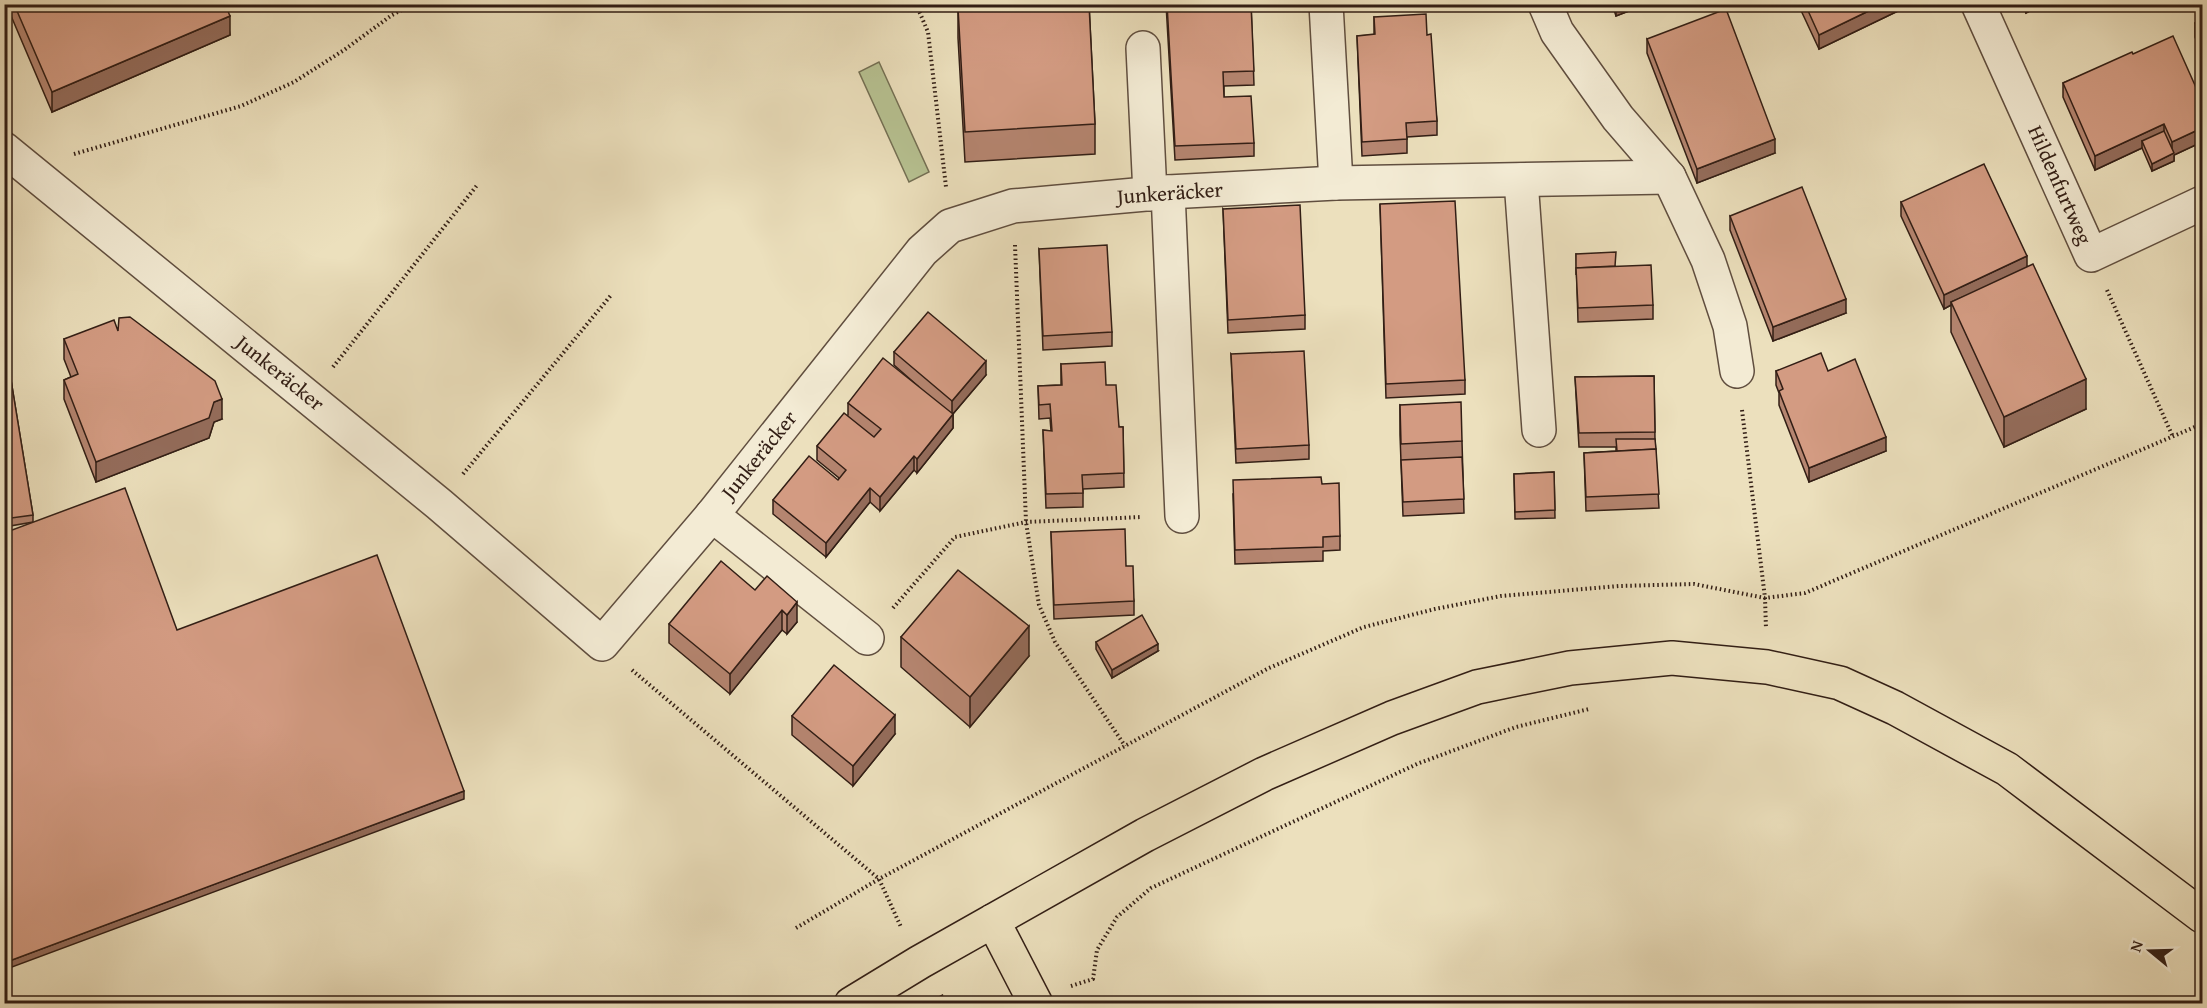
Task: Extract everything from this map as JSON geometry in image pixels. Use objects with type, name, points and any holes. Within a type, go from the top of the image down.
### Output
[{"type":"main road","points":[[851,1004],[920,962],[1145,835],[1264,774],[1392,718],[1477,687],[1570,668],[1672,658],[1767,667],[1840,682],[1894,708],[2007,769],[2202,916]]},
{"type":"main road","points":[[993,921],[1036,1004]]},
{"type":"street","points":[[1326,4],[1336,183]]},
{"type":"street","points":[[1545,4],[1557,32],[1618,118],[1669,177],[1708,260],[1730,326],[1737,371]]},
{"type":"street","name":"Hildenfurtweg","points":[[1978,4],[2091,255],[2202,203]]},
{"type":"street","points":[[1143,48],[1159,193],[1182,516]]},
{"type":"street","name":"Junkeräcker","points":[[16,158],[439,504],[602,644],[712,515],[922,251],[950,226],[1013,206],[1159,193],[1336,183],[1669,177]]},
{"type":"street","points":[[1521,180],[1539,430]]},
{"type":"street","points":[[712,515],[867,638]]},
{"type":"path","points":[[16,158],[241,106],[294,82],[344,50],[392,15],[413,4]]},
{"type":"path","points":[[916,4],[928,32],[950,226]]},
{"type":"path","points":[[309,397],[477,184]]},
{"type":"path","points":[[1013,206],[1026,522],[1039,605],[1055,642],[1125,746]]},
{"type":"path","points":[[2091,255],[2173,437]]},
{"type":"path","points":[[439,504],[612,294]]},
{"type":"path","points":[[1737,371],[1765,598]]},
{"type":"path","points":[[796,928],[879,879],[1269,668],[1364,627],[1434,609],[1501,596],[1618,586],[1694,584],[1765,598],[1805,593],[2202,424]]},
{"type":"path","points":[[867,638],[955,537],[1026,522],[1182,516]]},
{"type":"path","points":[[602,644],[879,879],[903,931]]},
{"type":"path","points":[[1082,983],[1093,979],[1097,950],[1117,916],[1151,888],[1417,764],[1516,727],[1591,708]]},
{"type":"path","points":[[941,994],[946,1004]]},
{"type":"green space","points":[[879,62],[929,172],[909,182],[859,72]]},
{"type":"building","points":[[14,4],[225,4],[230,16],[52,92]]},
{"type":"building","points":[[1012,4],[1089,4],[1095,124],[965,132],[958,8]]},
{"type":"building","points":[[1167,4],[1251,4],[1254,71],[1223,72],[1224,97],[1251,96],[1254,143],[1175,146]]},
{"type":"building","points":[[1805,4],[1883,4],[1819,35]]},
{"type":"building","points":[[1726,9],[1775,139],[1697,169],[1647,39]]},
{"type":"building","points":[[1426,14],[1427,35],[1431,34],[1437,121],[1406,123],[1407,139],[1362,142],[1357,36],[1375,34],[1374,17]]},
{"type":"building","points":[[2202,20],[2202,40],[2195,23]]},
{"type":"building","points":[[2173,36],[2202,101],[2202,128],[2172,142],[2164,124],[2095,156],[2063,83]]},
{"type":"building","points":[[2164,131],[2174,153],[2152,164],[2142,141]]},
{"type":"building","points":[[1984,164],[2027,256],[1944,295],[1901,202]]},
{"type":"building","points":[[1802,187],[1846,299],[1773,327],[1730,216]]},
{"type":"building","points":[[1455,201],[1465,380],[1386,384],[1380,204]]},
{"type":"building","points":[[1300,205],[1305,315],[1228,320],[1223,209]]},
{"type":"building","points":[[2202,242],[2202,260],[2196,245]]},
{"type":"building","points":[[1107,245],[1112,332],[1043,336],[1039,249]]},
{"type":"building","points":[[1616,252],[1615,266],[1576,268],[1576,254]]},
{"type":"building","points":[[2033,264],[2086,379],[2004,417],[1951,302]]},
{"type":"building","points":[[1651,265],[1653,305],[1578,308],[1576,268]]},
{"type":"building","points":[[928,312],[986,361],[952,401],[894,352]]},
{"type":"building","points":[[130,317],[215,381],[222,399],[214,402],[209,418],[96,462],[64,380],[78,374],[64,339],[114,320],[118,331],[119,318]]},
{"type":"building","points":[[4,337],[33,515],[4,519]]},
{"type":"building","points":[[1304,351],[1309,445],[1236,449],[1231,354]]},
{"type":"building","points":[[1821,353],[1828,371],[1855,359],[1886,437],[1809,468],[1779,391],[1783,389],[1776,371]]},
{"type":"building","points":[[883,358],[953,414],[917,459],[914,456],[880,497],[870,488],[826,543],[773,500],[809,456],[838,480],[846,470],[817,446],[844,413],[874,437],[881,429],[848,403]]},
{"type":"building","points":[[1105,362],[1106,385],[1116,385],[1119,427],[1123,427],[1124,473],[1082,475],[1083,493],[1046,494],[1043,430],[1052,431],[1050,404],[1039,405],[1038,386],[1062,385],[1061,364]]},
{"type":"building","points":[[1654,376],[1655,432],[1579,433],[1575,377]]},
{"type":"building","points":[[1461,402],[1462,441],[1401,444],[1400,405]]},
{"type":"building","points":[[1616,439],[1655,439],[1656,449],[1617,451]]},
{"type":"building","points":[[1656,449],[1659,494],[1586,497],[1584,453]]},
{"type":"building","points":[[1462,457],[1464,499],[1403,502],[1401,460]]},
{"type":"building","points":[[1554,472],[1555,510],[1515,512],[1514,474]]},
{"type":"building","points":[[1321,477],[1322,484],[1339,483],[1340,536],[1323,537],[1323,547],[1235,550],[1233,480]]},
{"type":"building","points":[[125,488],[177,630],[377,555],[464,791],[4,963],[4,533]]},
{"type":"building","points":[[1125,529],[1126,566],[1133,566],[1134,601],[1054,605],[1051,532]]},
{"type":"building","points":[[721,561],[755,590],[767,576],[797,602],[787,615],[782,610],[730,674],[669,624]]},
{"type":"building","points":[[958,570],[1029,626],[970,697],[901,637]]},
{"type":"building","points":[[1142,615],[1158,644],[1112,670],[1096,642]]},
{"type":"building","points":[[834,665],[895,715],[853,766],[792,716]]}]
